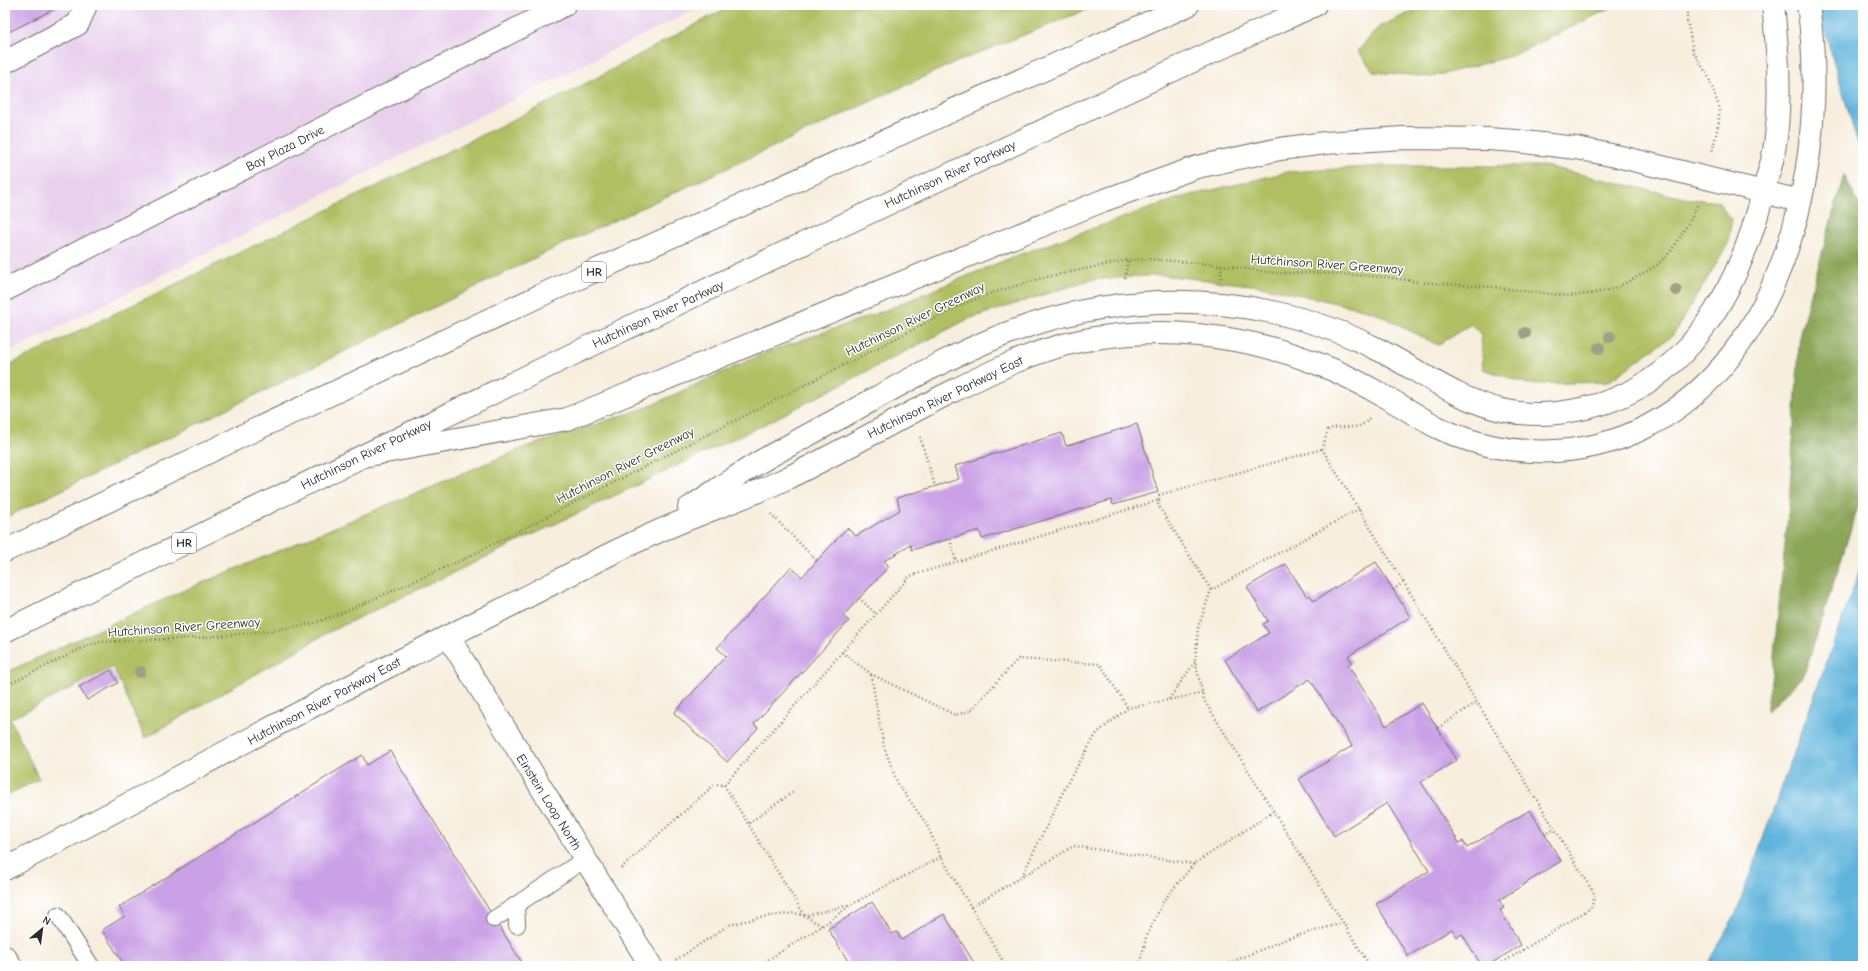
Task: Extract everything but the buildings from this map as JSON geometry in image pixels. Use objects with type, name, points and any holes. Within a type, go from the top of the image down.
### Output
[{"type":"main road","points":[[5,62],[78,24],[86,5]]},
{"type":"main road","name":"Bay Plaza Drive","points":[[5,290],[564,5]]},
{"type":"main road","name":"HR","points":[[5,551],[239,438],[557,288],[1188,5]]},
{"type":"main road","name":"Hutchinson River Parkway","points":[[5,631],[363,456],[989,156],[1314,5]]},
{"type":"main road","name":"Hutchinson River Parkway East","points":[[645,538],[761,461],[956,354],[1029,325],[1084,310],[1110,306],[1156,302],[1193,302],[1248,308],[1274,313],[1326,328],[1375,348],[1449,390],[1485,405],[1506,411],[1552,414],[1595,407],[1636,390],[1669,368],[1697,338],[1712,315],[1737,269],[1749,241],[1774,153],[1777,124],[1778,61],[1773,5]]},
{"type":"main road","name":"Hutchinson River Parkway East","points":[[5,869],[448,636],[645,538],[779,482],[993,371],[1050,349],[1100,338],[1138,334],[1198,336],[1259,346],[1315,363],[1382,395],[1416,415],[1448,431],[1483,444],[1536,452],[1586,448],[1629,435],[1670,414],[1688,400],[1720,368],[1735,350],[1762,308],[1773,284],[1790,239],[1800,201],[1808,158],[1814,100],[1812,39],[1808,5]]},
{"type":"main road","points":[[363,456],[567,419],[1102,201],[1197,167],[1241,156],[1280,149],[1358,140],[1488,138],[1576,148],[1621,157],[1800,201]]},
{"type":"main road","name":"Einstein Loop North","points":[[448,636],[651,966]]},
{"type":"main road","points":[[5,957],[11,966]]},
{"type":"lane","points":[[494,919],[585,859]]},
{"type":"lane","points":[[516,905],[517,925]]},
{"type":"lane","points":[[58,915],[91,966]]},
{"type":"path","name":"Hutchinson River Greenway","points":[[5,686],[89,645],[101,642],[196,638],[269,631],[311,624],[342,614],[462,560],[963,304],[1020,284],[1076,270],[1128,260],[1149,259],[1221,265],[1274,273],[1318,273],[1371,276],[1418,282],[1492,287],[1568,296],[1609,290],[1624,284],[1656,266],[1671,251],[1690,221],[1702,194],[1719,122],[1719,107],[1709,78],[1693,51],[1687,20],[1687,5]]},
{"type":"path","points":[[1382,395],[1367,422],[1360,426],[1334,427],[1328,430],[1322,449],[1596,895],[1590,908],[1497,966]]},
{"type":"path","points":[[913,412],[934,486]]},
{"type":"path","points":[[1211,590],[1158,506],[1159,495],[1322,449]]},
{"type":"path","points":[[751,493],[817,560]]},
{"type":"path","points":[[724,785],[910,576],[1159,500]]},
{"type":"path","points":[[1359,509],[1211,590],[1198,628],[1195,662],[1204,700],[1369,966]]},
{"type":"path","points":[[950,539],[956,562]]},
{"type":"path","points":[[1393,590],[1404,582]]},
{"type":"path","points":[[859,598],[876,614]]},
{"type":"path","points":[[842,652],[871,674],[955,715],[970,711],[1018,659],[1100,664],[1128,708]]},
{"type":"path","points":[[1169,699],[1195,662]]},
{"type":"path","points":[[871,674],[884,747],[898,784],[927,825],[941,857],[1006,966]]},
{"type":"path","points":[[1022,876],[1069,780],[1097,732],[1128,708],[1203,693]]},
{"type":"path","points":[[1438,728],[1477,702]]},
{"type":"path","points":[[601,885],[715,784],[724,785],[749,822],[805,916]]},
{"type":"path","points":[[749,822],[794,792]]},
{"type":"path","points":[[1139,966],[1146,938],[1164,900],[1194,864],[1274,812]]},
{"type":"path","points":[[1545,836],[1555,829]]},
{"type":"path","points":[[970,907],[1074,846],[1194,864]]},
{"type":"path","points":[[758,966],[822,926],[852,904],[941,857]]},
{"type":"path","points":[[805,916],[852,904]]},
{"type":"path","points":[[674,962],[729,925],[762,917],[795,913],[805,916],[822,926]]},
{"type":"path","points":[[1222,966],[1289,938],[1343,923]]},
{"type":"shaded area","points":[[5,5],[703,5],[5,354]]},
{"type":"green space","points":[[732,5],[1098,5],[947,66],[553,249],[5,518],[5,367],[568,93]]},
{"type":"green space","points":[[1426,5],[1617,5],[1512,56],[1431,77],[1374,72],[1358,51],[1379,27]]},
{"type":"green space","points":[[1383,166],[1544,166],[1684,198],[1720,202],[1727,216],[1732,219],[1727,246],[1673,335],[1608,382],[1528,384],[1483,369],[1481,335],[1471,324],[1438,345],[1372,311],[1260,286],[1161,275],[1090,280],[968,319],[771,421],[327,633],[145,738],[113,667],[10,719],[39,779],[5,796],[5,673],[178,593],[523,448],[645,408],[765,353],[881,312],[1015,256],[1179,198],[1288,172]]},
{"type":"green space","points":[[1844,175],[1863,212],[1863,491],[1804,675],[1766,712],[1772,674],[1789,505],[1800,332]]},
{"type":"water","points":[[1817,5],[1863,5],[1863,161]]},
{"type":"water","points":[[1863,561],[1863,966],[1706,966],[1735,916]]}]
